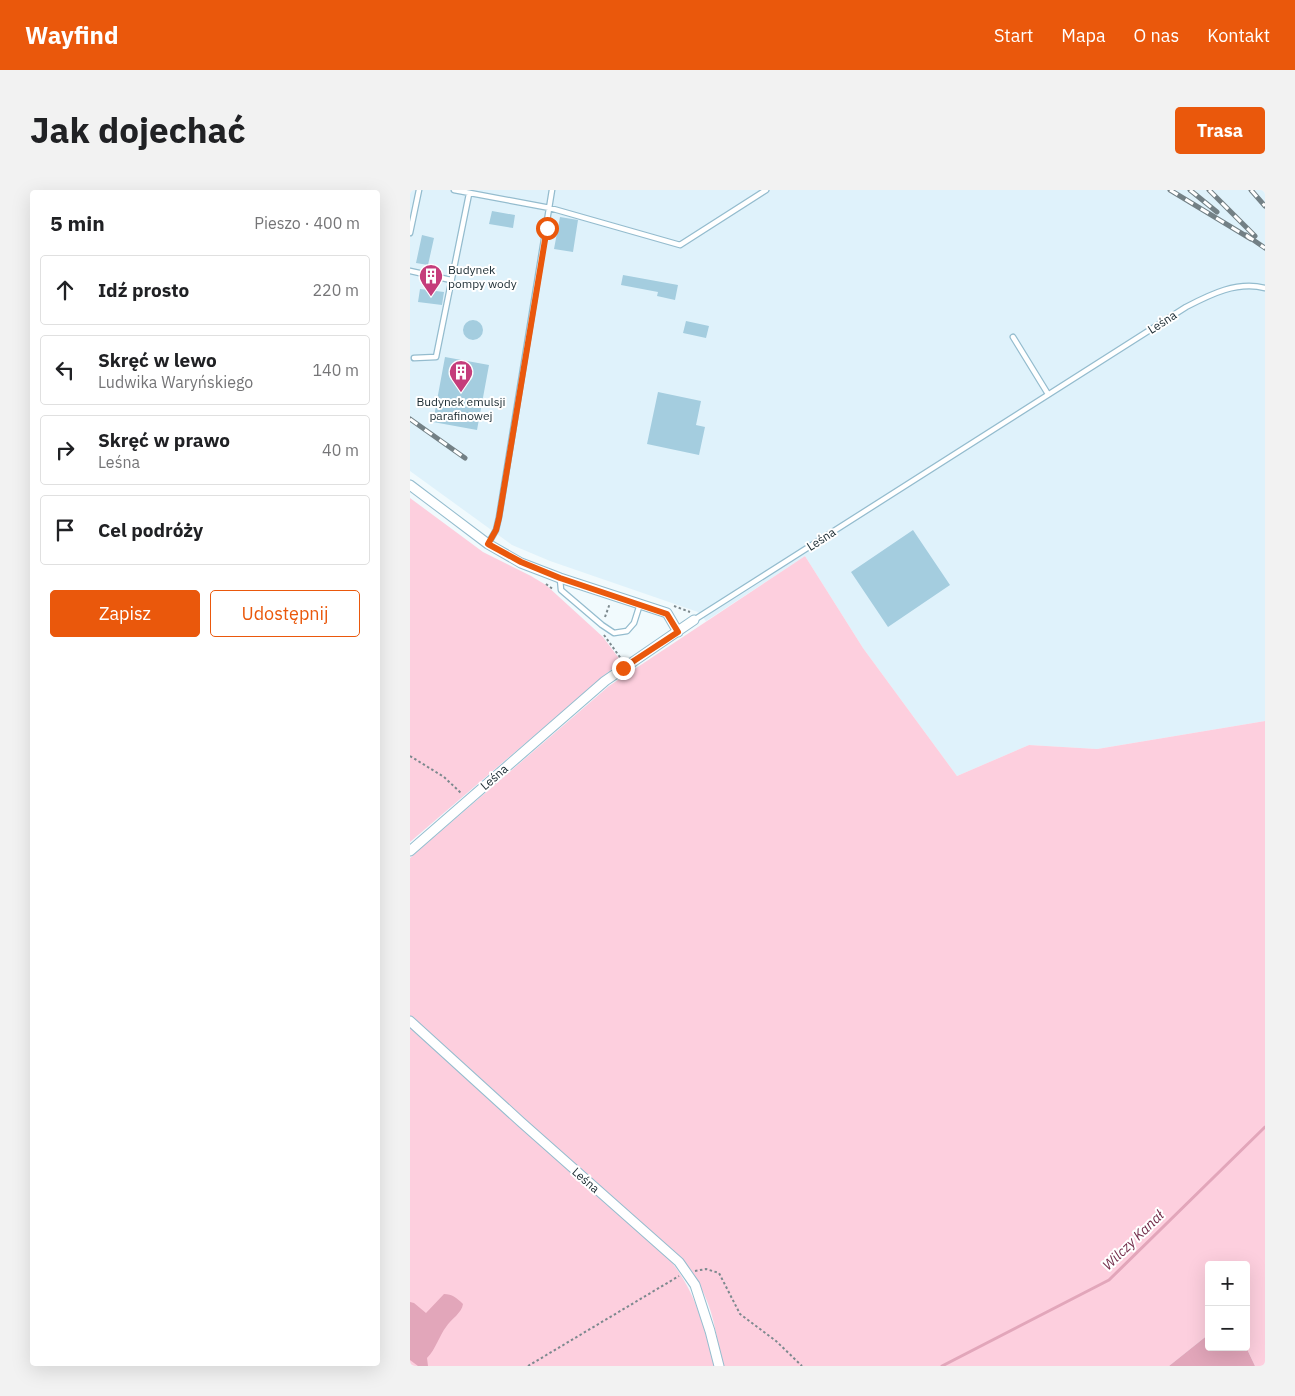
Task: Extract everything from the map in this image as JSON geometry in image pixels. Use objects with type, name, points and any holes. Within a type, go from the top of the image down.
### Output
[{"type":"street","points":[[410,486],[488,544],[521,562],[560,578],[667,614],[678,632]]},
{"type":"street","name":"Leśna","points":[[410,851],[605,681],[694,620]]},
{"type":"street","name":"Leśna","points":[[410,1021],[521,1122],[662,1245],[687,1272],[696,1285],[719,1366]]},
{"type":"lane","points":[[410,234],[419,190]]},
{"type":"lane","points":[[454,190],[550,208],[680,245],[766,190]]},
{"type":"lane","points":[[488,544],[496,530],[499,518],[552,190]]},
{"type":"lane","points":[[414,358],[436,357],[469,194]]},
{"type":"lane","points":[[410,270],[451,280]]},
{"type":"lane","name":"Leśna","points":[[694,620],[1186,306],[1224,290],[1244,285],[1265,288]]},
{"type":"lane","points":[[1013,337],[1048,394]]},
{"type":"lane","points":[[560,578],[561,590],[602,625],[614,632],[627,631],[634,623],[640,604]]},
{"type":"path","points":[[602,625],[613,595]]},
{"type":"path","points":[[410,756],[444,776],[468,800]]},
{"type":"path","points":[[528,1366],[687,1272],[706,1269],[719,1273],[740,1314],[776,1341],[802,1366]]},
{"type":"shaded area","points":[[410,190],[1265,190],[1265,721],[1097,749],[1029,745],[957,776],[863,648],[805,556],[706,621],[698,612],[550,561],[512,545],[410,471]]},
{"type":"shaded area","points":[[410,498],[483,552],[546,585],[603,637],[621,661],[410,842]]},
{"type":"shaded area","points":[[805,556],[863,648],[957,776],[1029,745],[1097,749],[1265,721],[1265,1366],[1255,1366],[1248,1351],[1250,1351],[1250,1261],[1205,1261],[1205,1337],[1169,1366],[723,1366],[708,1303],[702,1289],[680,1259],[410,1017],[410,858],[609,686]]},
{"type":"shaded area","points":[[410,1027],[663,1252],[683,1278],[690,1291],[706,1335],[714,1366],[410,1366]]},
{"type":"shaded area","points":[[444,1294],[456,1298],[463,1304],[462,1307],[441,1334],[433,1351],[427,1358],[428,1366],[418,1366],[410,1360],[410,1302],[426,1313]]},
{"type":"shaded area","points":[[1205,1337],[1205,1351],[1248,1351],[1255,1366],[1169,1366]]},
{"type":"building","points":[[492,211],[515,215],[513,228],[489,224]]},
{"type":"building","points":[[560,217],[578,220],[573,252],[554,249]]},
{"type":"building","points":[[422,235],[434,238],[428,265],[416,263]]},
{"type":"building","points":[[623,275],[678,285],[675,300],[657,296],[658,292],[621,285]]},
{"type":"building","name":"Budynek pompy wody","points":[[420,289],[444,292],[442,305],[418,302]]},
{"type":"building","points":[[469,320],[477,320],[483,326],[483,334],[477,340],[469,340],[463,334],[463,326]]},
{"type":"building","points":[[686,321],[709,326],[706,338],[683,333]]},
{"type":"building","name":"Budynek emulsji parafinowej","points":[[445,357],[489,365],[477,430],[433,422]]},
{"type":"building","points":[[658,392],[701,401],[696,425],[705,427],[699,455],[647,444]]},
{"type":"building","points":[[913,530],[950,585],[888,627],[851,572]]},
{"type":"waterway","name":"Wilczy Kanał","points":[[942,1366],[1109,1280],[1265,1127]]},
{"type":"railway","points":[[1170,190],[1251,239]]},
{"type":"railway","points":[[1190,190],[1217,212]]},
{"type":"railway","points":[[1209,190],[1255,236]]},
{"type":"railway","points":[[1251,190],[1265,206]]},
{"type":"railway","points":[[1246,235],[1265,248]]},
{"type":"railway","points":[[410,419],[465,458]]},
{"type":"place","name":"Budynek pompy wody","points":[[431,297]]},
{"type":"place","name":"Budynek emulsji parafinowej","points":[[461,393]]},
{"type":"route","points":[[547,228],[499,518],[496,530],[488,544],[521,562],[560,578],[667,614],[678,632],[623,668]]}]
